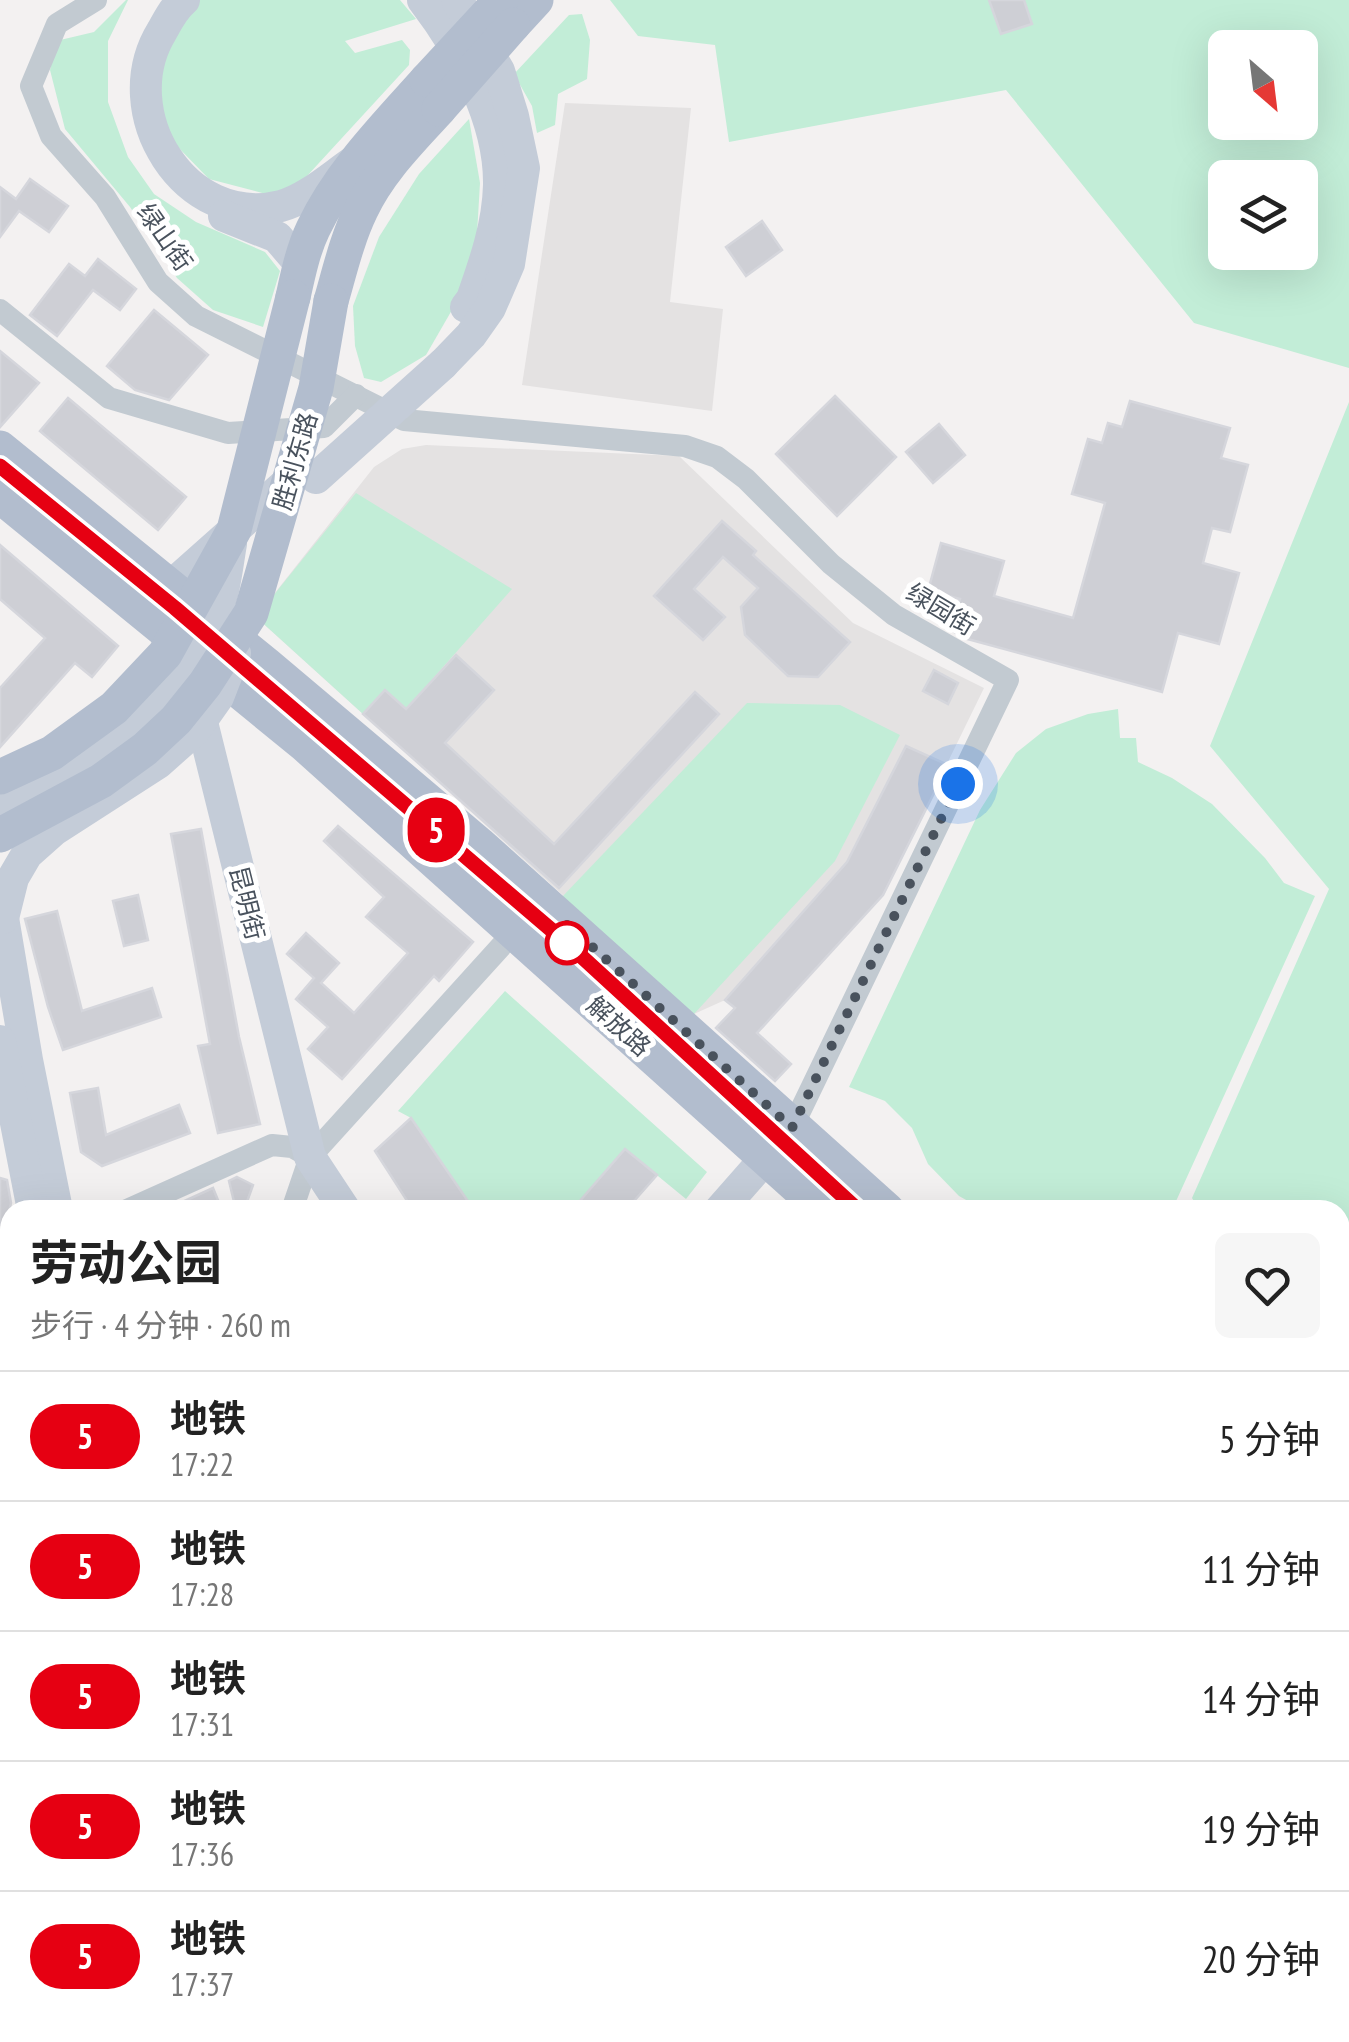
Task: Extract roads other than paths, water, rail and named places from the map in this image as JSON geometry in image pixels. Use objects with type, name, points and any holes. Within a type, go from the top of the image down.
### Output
[{"type":"main road","points":[[160,0],[134,46],[128,75],[130,110],[140,138],[171,184],[218,214],[277,237],[297,281]]},
{"type":"main road","points":[[184,0],[151,48],[143,96],[151,131],[182,177],[230,206],[258,209],[284,206],[356,159]]},
{"type":"main road","points":[[423,0],[442,24],[478,92],[492,130],[499,184],[492,242],[472,299],[437,358]]},
{"type":"main road","points":[[171,586],[312,470],[437,358],[472,335],[490,308],[509,264],[524,168],[498,72],[457,0]]},
{"type":"main road","name":"胜利东路","points":[[0,777],[52,753],[114,708],[165,654],[234,530],[312,231],[356,159],[433,94],[517,8]]},
{"type":"main road","name":"胜利东路","points":[[0,835],[101,781],[145,749],[206,684],[251,613],[316,388],[332,301],[349,238],[362,206],[433,94]]},
{"type":"main road","name":"解放路","points":[[0,448],[479,844],[876,1200]]},
{"type":"main road","points":[[202,614],[312,470]]},
{"type":"main road","name":"解放路","points":[[0,496],[304,745],[812,1200]]},
{"type":"main road","points":[[0,816],[10,804],[120,733],[156,702],[182,672],[218,610],[234,530]]},
{"type":"main road","name":"昆明街","points":[[171,586],[310,1157],[338,1200]]},
{"type":"main road","points":[[55,1200],[4,918],[13,878],[28,854],[54,830],[158,762],[194,731],[218,697],[251,613]]},
{"type":"main road","points":[[0,1041],[30,1200]]},
{"type":"main road","points":[[729,1200],[792,1128]]},
{"type":"street","name":"绿山街","points":[[96,0],[57,24],[31,86],[51,136],[105,197],[158,282],[196,316],[404,420]]},
{"type":"street","points":[[0,310],[109,398],[228,433],[324,427],[356,395]]},
{"type":"street","name":"绿园街","points":[[404,420],[685,446],[717,457],[746,479],[831,564],[894,615],[1008,680],[792,1128]]},
{"type":"street","points":[[295,1200],[310,1157],[515,931],[545,905]]},
{"type":"street","points":[[149,1200],[272,1144],[292,1147],[310,1157]]},
{"type":"metro line","name":"5","points":[[0,466],[122,563],[569,945],[847,1200]]}]
